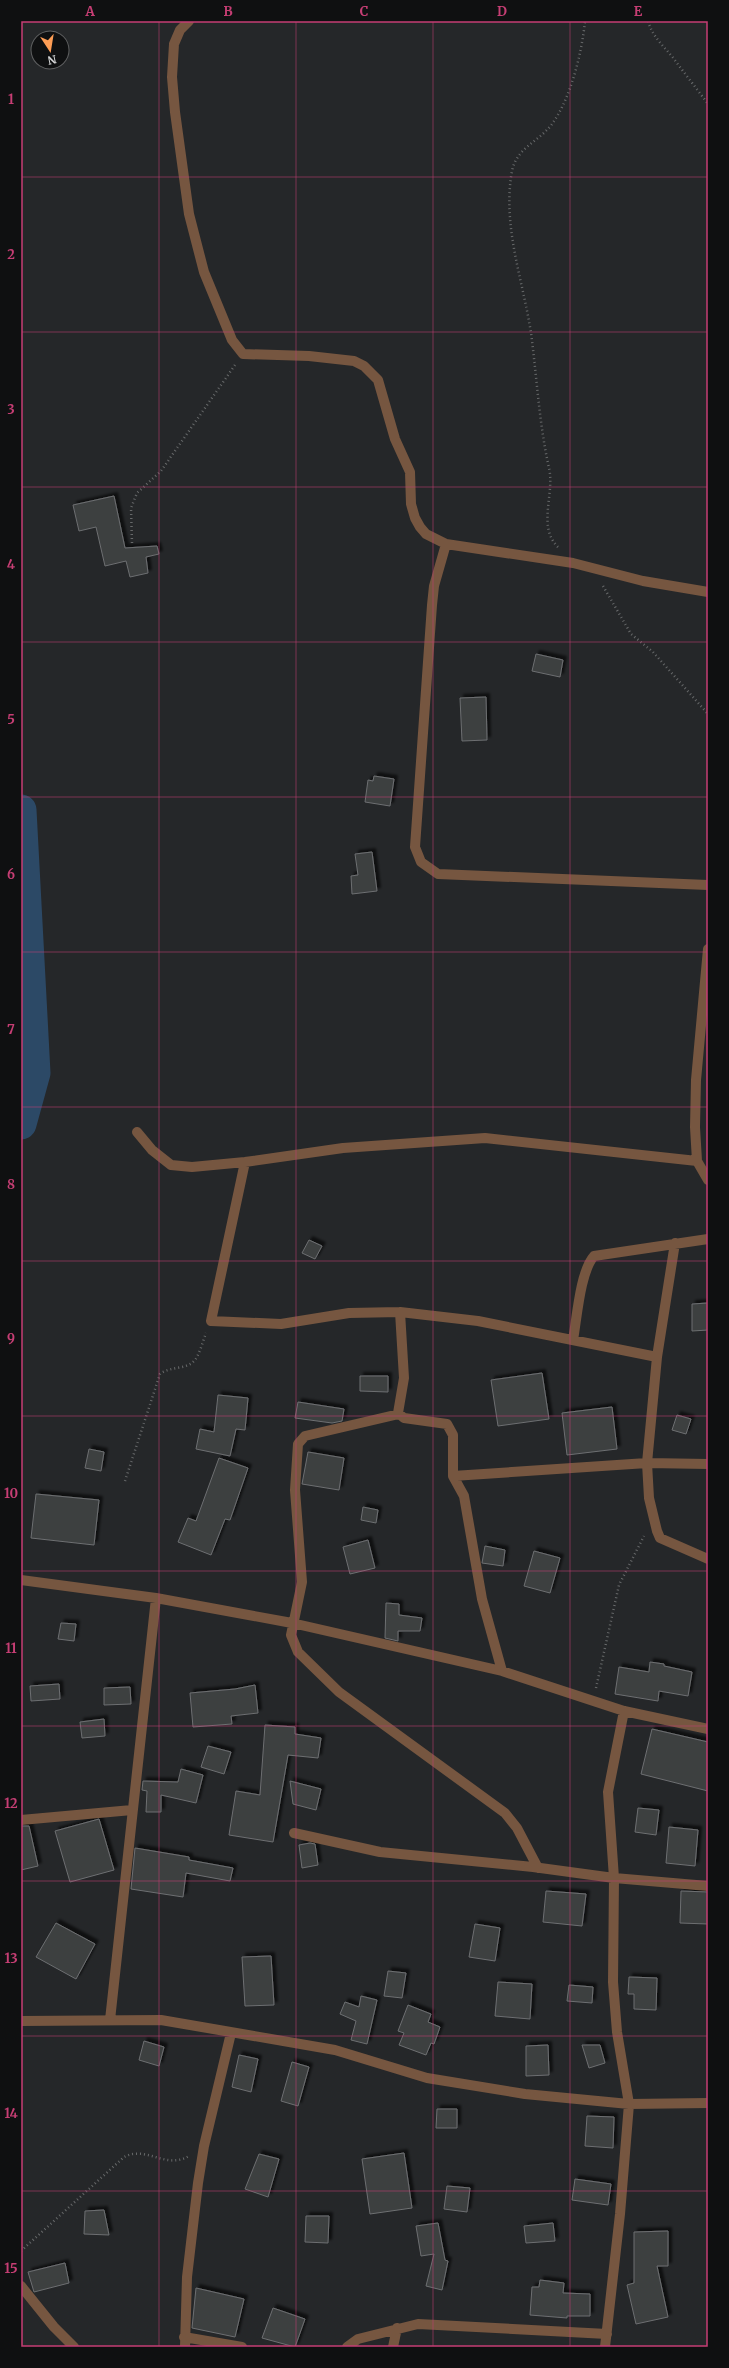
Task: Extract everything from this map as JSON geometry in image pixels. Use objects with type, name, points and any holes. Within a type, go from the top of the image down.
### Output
[{"type":"street","points":[[189,21],[180,30],[174,44],[172,77],[189,214],[204,272],[232,340],[243,354],[309,356],[354,361],[373,374],[378,380],[395,439],[410,472],[411,504],[415,518],[426,534],[446,544],[573,563],[643,581],[708,592]]},
{"type":"street","points":[[446,544],[434,586],[431,612],[415,847],[421,862],[438,874],[708,885]]},
{"type":"street","points":[[708,950],[696,1080],[694,1127],[697,1161],[708,1180]]},
{"type":"street","points":[[137,1132],[152,1150],[171,1166],[192,1167],[245,1162],[343,1148],[485,1138],[697,1161]]},
{"type":"street","points":[[245,1162],[210,1321],[281,1324],[349,1313],[400,1312],[478,1322],[657,1356]]},
{"type":"street","points":[[573,1340],[588,1266],[594,1256],[708,1239]]},
{"type":"street","points":[[675,1243],[657,1356],[647,1463],[649,1498],[658,1535],[664,1540],[708,1559]]},
{"type":"street","points":[[399,1414],[404,1378],[400,1312]]},
{"type":"street","points":[[399,1414],[404,1418],[447,1424],[453,1435],[453,1476],[464,1496],[482,1599],[502,1671]]},
{"type":"street","points":[[399,1414],[306,1436],[299,1442],[295,1490],[302,1582],[292,1623],[291,1635],[298,1652],[340,1692],[505,1813],[521,1833],[538,1868]]},
{"type":"street","points":[[453,1476],[647,1463],[708,1464]]},
{"type":"street","points":[[21,1580],[156,1598],[292,1623],[502,1671],[624,1711],[708,1728]]},
{"type":"street","points":[[110,2020],[156,1598]]},
{"type":"street","points":[[605,2347],[620,2214],[629,2104],[617,2032],[612,1982],[614,1878],[608,1792],[624,1711]]},
{"type":"street","points":[[21,1820],[132,1810]]},
{"type":"street","points":[[294,1833],[380,1852],[538,1868],[614,1878],[708,1886]]},
{"type":"street","points":[[21,2021],[161,2020],[335,2050],[427,2078],[525,2094],[629,2104],[708,2103]]},
{"type":"street","points":[[231,2033],[204,2146],[187,2277],[184,2342],[242,2347]]},
{"type":"street","points":[[21,2286],[54,2327],[74,2347]]},
{"type":"street","points":[[347,2347],[358,2339],[397,2328],[418,2324],[606,2334]]},
{"type":"street","points":[[393,2347],[397,2328]]},
{"type":"path","points":[[573,563],[555,544],[549,534],[547,519],[550,472],[541,433],[531,332],[516,265],[512,232],[510,189],[517,157],[552,124],[567,94],[578,66],[585,21]]},
{"type":"path","points":[[648,21],[651,30],[660,45],[669,53],[708,104]]},
{"type":"path","points":[[132,543],[132,508],[137,493],[161,471],[243,354]]},
{"type":"path","points":[[593,567],[630,634],[653,652],[708,714]]},
{"type":"path","points":[[125,1481],[160,1374],[170,1368],[187,1365],[194,1362],[210,1321]]},
{"type":"path","points":[[594,1701],[619,1585],[642,1543],[644,1532]]},
{"type":"path","points":[[21,2251],[124,2157],[139,2152],[168,2162],[185,2158],[204,2146]]},
{"type":"building","points":[[114,496],[125,548],[157,546],[159,554],[146,557],[148,573],[130,577],[126,561],[105,566],[96,527],[79,531],[73,505]]},
{"type":"building","points":[[536,654],[563,660],[560,677],[532,671]]},
{"type":"building","points":[[486,697],[487,740],[462,741],[460,698]]},
{"type":"building","points":[[374,776],[394,779],[390,806],[365,802],[368,780],[373,781]]},
{"type":"building","points":[[372,852],[377,891],[352,894],[351,876],[358,875],[355,854]]},
{"type":"building","points":[[309,1240],[322,1246],[315,1259],[302,1253]]},
{"type":"building","points":[[708,1303],[708,1330],[692,1331],[692,1304]]},
{"type":"building","points":[[542,1373],[549,1419],[498,1426],[491,1380]]},
{"type":"building","points":[[360,1376],[388,1376],[388,1392],[360,1391]]},
{"type":"building","points":[[218,1395],[248,1398],[245,1430],[236,1429],[230,1456],[196,1449],[200,1429],[214,1432]]},
{"type":"building","points":[[298,1402],[344,1409],[342,1421],[332,1423],[295,1418]]},
{"type":"building","points":[[612,1407],[617,1449],[567,1455],[562,1413]]},
{"type":"building","points":[[677,1415],[691,1419],[686,1434],[672,1430]]},
{"type":"building","points":[[89,1449],[104,1452],[101,1471],[85,1468]]},
{"type":"building","points":[[308,1452],[344,1458],[339,1490],[302,1484]]},
{"type":"building","points":[[219,1458],[248,1468],[230,1520],[225,1519],[211,1555],[178,1542],[188,1518],[196,1521]]},
{"type":"building","points":[[36,1494],[99,1500],[94,1545],[31,1538]]},
{"type":"building","points":[[363,1507],[378,1510],[376,1523],[361,1520]]},
{"type":"building","points":[[368,1540],[375,1568],[350,1574],[343,1547]]},
{"type":"building","points":[[485,1546],[505,1550],[503,1566],[482,1563]]},
{"type":"building","points":[[534,1551],[560,1558],[550,1593],[524,1586]]},
{"type":"building","points":[[386,1603],[399,1604],[399,1615],[422,1618],[420,1631],[398,1631],[398,1641],[385,1638]]},
{"type":"building","points":[[61,1623],[76,1624],[74,1641],[58,1639]]},
{"type":"building","points":[[650,1662],[664,1664],[664,1666],[692,1672],[688,1696],[659,1691],[658,1701],[615,1694],[619,1667],[649,1672]]},
{"type":"building","points":[[59,1684],[60,1699],[31,1701],[30,1686]]},
{"type":"building","points":[[255,1685],[258,1713],[231,1716],[232,1724],[193,1727],[190,1693],[235,1689]]},
{"type":"building","points":[[130,1687],[131,1704],[104,1705],[104,1688]]},
{"type":"building","points":[[104,1719],[105,1736],[82,1738],[80,1722]]},
{"type":"building","points":[[265,1725],[295,1727],[295,1734],[321,1738],[318,1758],[288,1755],[273,1842],[229,1835],[236,1791],[260,1795]]},
{"type":"building","points":[[652,1729],[708,1742],[708,1791],[641,1774]]},
{"type":"building","points":[[208,1746],[231,1752],[224,1774],[201,1767]]},
{"type":"building","points":[[181,1769],[203,1775],[196,1803],[161,1795],[161,1812],[146,1812],[147,1791],[142,1790],[143,1781],[178,1782]]},
{"type":"building","points":[[290,1781],[321,1789],[316,1810],[293,1804]]},
{"type":"building","points":[[638,1808],[659,1810],[656,1835],[635,1832]]},
{"type":"building","points":[[99,1819],[114,1870],[70,1882],[55,1831]]},
{"type":"building","points":[[21,1826],[29,1826],[38,1866],[21,1870]]},
{"type":"building","points":[[669,1827],[698,1830],[695,1866],[666,1863]]},
{"type":"building","points":[[310,1843],[315,1844],[318,1865],[302,1868],[299,1845]]},
{"type":"building","points":[[135,1848],[189,1857],[189,1860],[233,1868],[230,1881],[186,1873],[183,1897],[131,1889]]},
{"type":"building","points":[[546,1891],[586,1894],[582,1926],[543,1922]]},
{"type":"building","points":[[681,1891],[708,1892],[708,1924],[680,1923]]},
{"type":"building","points":[[56,1923],[95,1944],[76,1979],[36,1957]]},
{"type":"building","points":[[475,1924],[500,1928],[495,1961],[469,1957]]},
{"type":"building","points":[[271,1956],[274,2005],[245,2006],[242,1957]]},
{"type":"building","points":[[388,1971],[406,1973],[402,1998],[384,1996]]},
{"type":"building","points":[[629,1977],[657,1978],[656,2010],[634,2009],[634,1994],[628,1994]]},
{"type":"building","points":[[498,1982],[532,1984],[530,2019],[495,2016]]},
{"type":"building","points":[[569,1985],[593,1987],[592,2003],[567,2001]]},
{"type":"building","points":[[361,1996],[377,2000],[367,2044],[351,2040],[356,2021],[340,2014],[345,2002],[359,2007]]},
{"type":"building","points":[[408,2005],[431,2014],[428,2022],[440,2027],[434,2044],[431,2043],[426,2055],[399,2045],[404,2033],[398,2031]]},
{"type":"building","points":[[144,2041],[164,2047],[159,2066],[139,2060]]},
{"type":"building","points":[[548,2045],[549,2075],[526,2076],[526,2046]]},
{"type":"building","points":[[582,2045],[600,2045],[605,2063],[589,2068]]},
{"type":"building","points":[[239,2055],[258,2059],[251,2092],[232,2087]]},
{"type":"building","points":[[292,2062],[309,2067],[298,2106],[281,2101]]},
{"type":"building","points":[[437,2109],[457,2109],[457,2128],[436,2128]]},
{"type":"building","points":[[587,2116],[614,2117],[613,2148],[585,2146]]},
{"type":"building","points":[[404,2153],[412,2208],[370,2214],[362,2159]]},
{"type":"building","points":[[259,2154],[279,2159],[268,2197],[245,2189]]},
{"type":"building","points":[[575,2179],[611,2184],[608,2205],[572,2200]]},
{"type":"building","points":[[447,2186],[470,2188],[467,2212],[444,2209]]},
{"type":"building","points":[[104,2210],[109,2235],[84,2234],[85,2211]]},
{"type":"building","points":[[306,2216],[329,2216],[328,2243],[305,2242]]},
{"type":"building","points":[[438,2223],[445,2260],[448,2261],[442,2290],[426,2286],[434,2254],[421,2256],[416,2226]]},
{"type":"building","points":[[553,2223],[555,2241],[526,2243],[524,2226]]},
{"type":"building","points":[[668,2231],[668,2266],[657,2266],[668,2317],[636,2324],[627,2285],[634,2283],[634,2232]]},
{"type":"building","points":[[65,2263],[69,2283],[34,2292],[28,2272]]},
{"type":"building","points":[[540,2280],[564,2283],[563,2293],[590,2294],[590,2316],[567,2316],[567,2318],[530,2315],[532,2287],[539,2287]]},
{"type":"building","points":[[196,2288],[244,2299],[235,2337],[192,2328]]},
{"type":"building","points":[[273,2308],[305,2319],[295,2347],[262,2338]]},
{"type":"waterway","points":[[21,810],[35,1073],[21,1124]]}]
